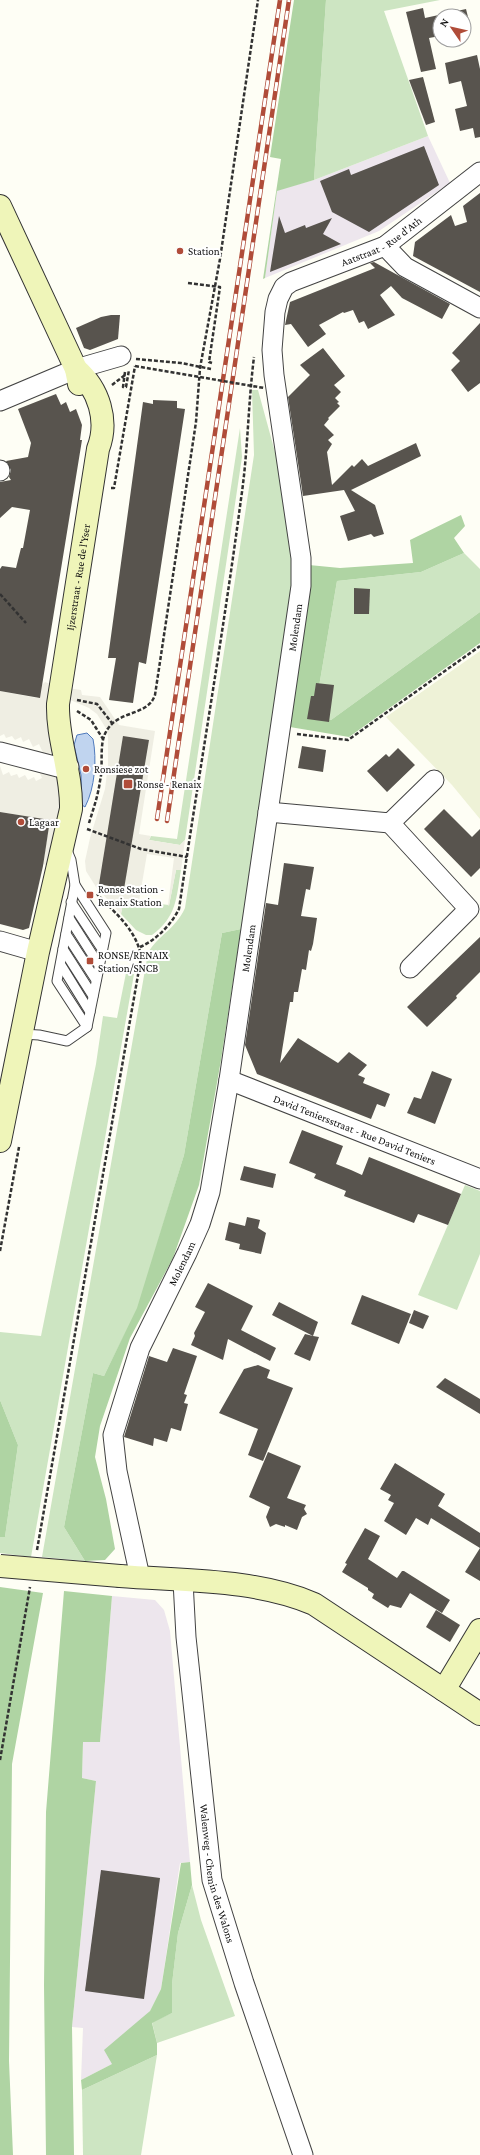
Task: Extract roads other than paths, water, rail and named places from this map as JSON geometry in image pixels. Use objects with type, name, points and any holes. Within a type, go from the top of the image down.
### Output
[{"type":"street","name":"Aatstraat - Rue d'Ath","points":[[278,299],[284,287],[291,282],[385,246],[480,172]]},
{"type":"street","points":[[0,206],[76,369]]},
{"type":"street","points":[[385,246],[405,267],[480,308]]},
{"type":"street","name":"Molendam","points":[[130,1576],[120,1486],[112,1435],[140,1348],[200,1224],[210,1192],[229,1080],[281,732],[301,586],[301,558],[273,367],[274,312],[278,299]]},
{"type":"street","points":[[0,400],[76,369],[129,362]]},
{"type":"street","name":"Ijzerstraat - Rue de l'Yser","points":[[0,1141],[38,952],[71,809],[72,790],[60,735],[66,702],[98,449],[103,436],[101,414],[97,397],[88,379],[76,369]]},
{"type":"street","points":[[0,752],[58,767],[68,767]]},
{"type":"street","points":[[390,823],[434,780]]},
{"type":"street","points":[[268,812],[390,823],[475,904],[410,968]]},
{"type":"street","points":[[0,941],[38,952]]},
{"type":"street","name":"David Teniersstraat - Rue David Teniers","points":[[229,1080],[480,1179]]},
{"type":"street","points":[[0,1566],[255,1586],[291,1594],[314,1604],[480,1714]]},
{"type":"street","name":"Walenweg - Chemin des Walons","points":[[183,1581],[186,1637],[212,1880],[244,1983],[303,2155]]},
{"type":"street","points":[[444,1690],[480,1630]]},
{"type":"lane","points":[[64,842],[71,860],[75,885],[57,981],[86,1028]]},
{"type":"lane","points":[[22,1034],[39,1035],[67,1041],[86,1028],[106,933],[75,885]]},
{"type":"lane","points":[[71,902],[102,949]]},
{"type":"lane","points":[[69,918],[99,965]]},
{"type":"lane","points":[[66,934],[96,980]]},
{"type":"lane","points":[[63,949],[93,996]]},
{"type":"lane","points":[[61,965],[90,1012]]},
{"type":"water","points":[[87,733],[93,739],[95,764],[91,791],[85,807],[82,805],[81,775],[74,745],[77,735]]},
{"type":"railway","points":[[157,819],[280,0]]},
{"type":"railway","points":[[167,821],[289,0]]},
{"type":"place","name":"Station","points":[[180,251]]},
{"type":"place","name":"Ronsiese zot","points":[[86,769]]},
{"type":"place","name":"Ronse - Renaix","points":[[128,784]]},
{"type":"place","name":"Lagaar","points":[[21,822]]},
{"type":"place","name":"Ronse Station - Renaix Station","points":[[90,895]]},
{"type":"place","name":"RONSE/RENAIX Station/SNCB","points":[[90,961]]}]
